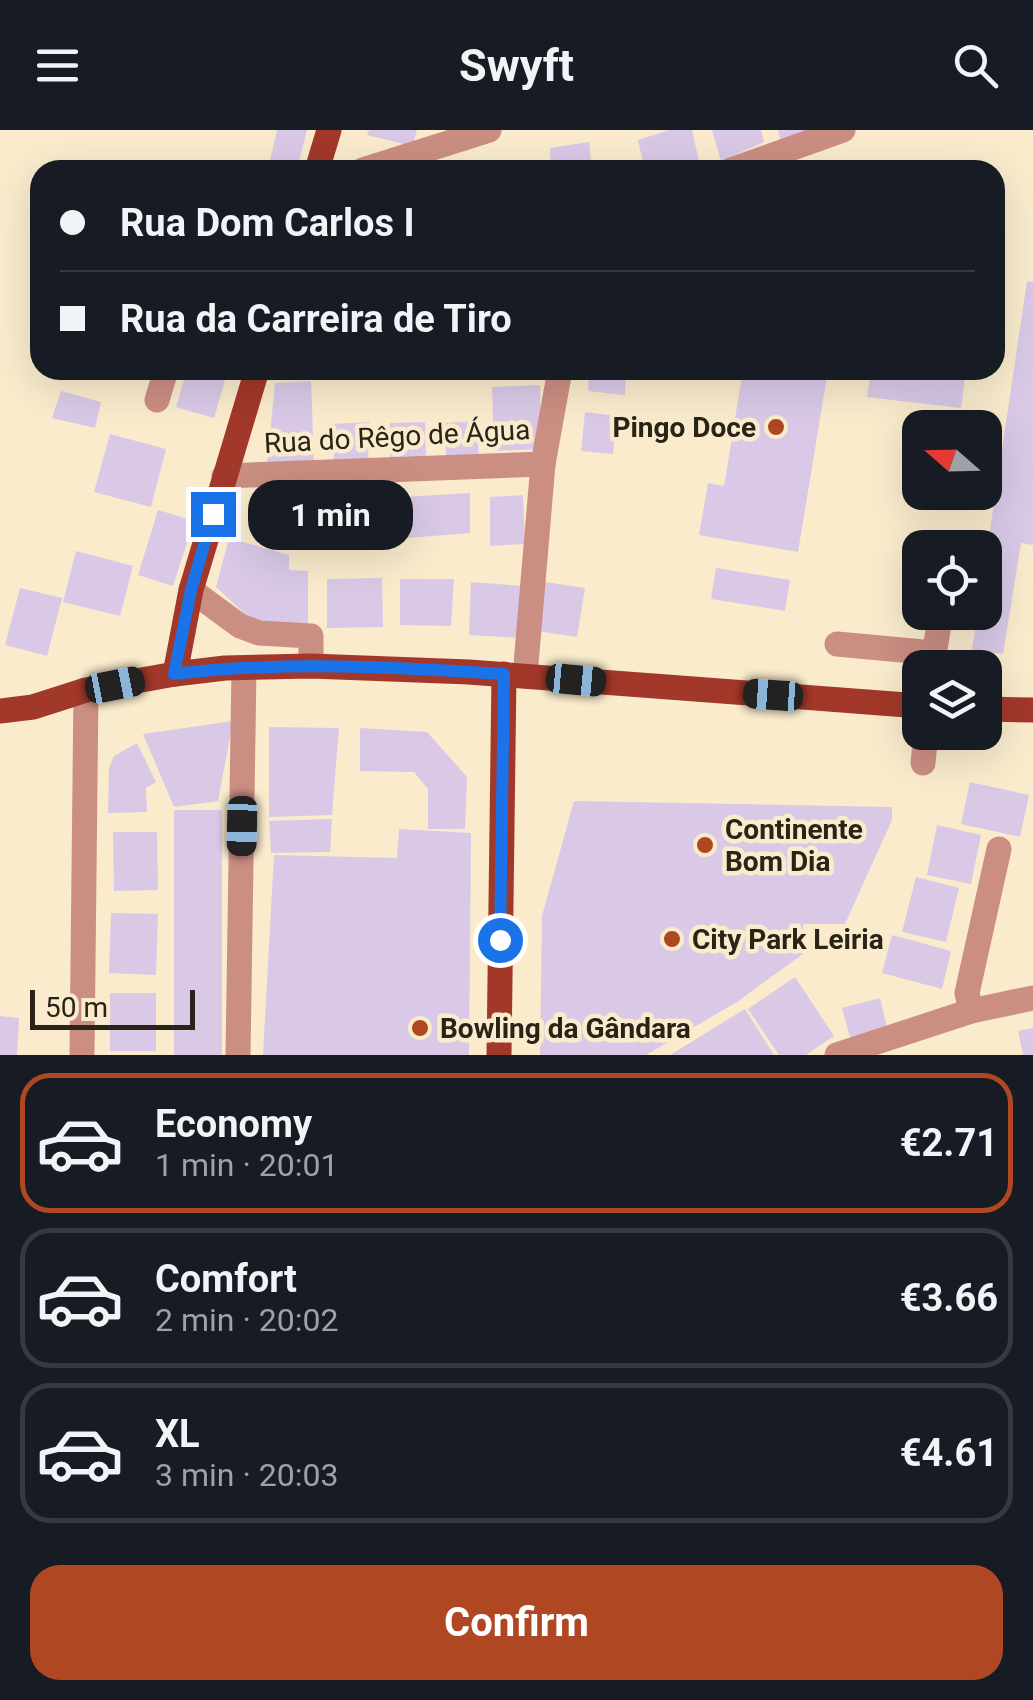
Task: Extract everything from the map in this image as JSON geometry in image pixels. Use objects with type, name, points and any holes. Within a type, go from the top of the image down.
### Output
[{"type":"main road","points":[[320,160],[329,130]]},
{"type":"main road","points":[[174,674],[191,590],[254,380]]},
{"type":"main road","points":[[0,711],[174,674],[311,666],[515,675],[902,705]]},
{"type":"main road","points":[[500,1055],[515,675]]},
{"type":"main road","points":[[0,695],[32,690],[86,690]]},
{"type":"main road","points":[[1002,709],[1033,710]]},
{"type":"street","points":[[394,160],[489,130]]},
{"type":"street","points":[[758,160],[842,130]]},
{"type":"street","points":[[157,400],[163,380]]},
{"type":"street","name":"Rua do Rêgo de Água","points":[[224,476],[543,464],[558,380]]},
{"type":"street","points":[[515,675],[543,464]]},
{"type":"street","points":[[191,590],[240,626],[259,633],[311,636],[311,666]]},
{"type":"street","points":[[837,644],[902,655]]},
{"type":"street","points":[[238,1055],[244,668]]},
{"type":"street","points":[[82,1055],[86,690]]},
{"type":"street","points":[[923,762],[924,750]]},
{"type":"street","points":[[971,1011],[966,993],[1000,849]]},
{"type":"street","points":[[837,1055],[971,1011],[1033,998]]},
{"type":"building","points":[[277,130],[307,130],[300,160],[270,160]]},
{"type":"building","points":[[369,130],[417,130],[412,146],[367,135]]},
{"type":"building","points":[[669,130],[692,130],[699,160],[643,160],[638,140]]},
{"type":"building","points":[[712,130],[761,130],[764,142],[721,160]]},
{"type":"building","points":[[778,130],[808,130],[781,142]]},
{"type":"building","points":[[589,142],[591,160],[551,160],[550,148]]},
{"type":"building","points":[[1027,281],[1033,282],[1033,545],[1021,543],[1003,654],[1002,650],[972,650],[975,630],[1002,630],[1002,530],[990,530],[993,510],[1002,510],[1002,449]]},
{"type":"building","points":[[184,380],[225,380],[214,418],[176,407]]},
{"type":"building","points":[[589,380],[626,380],[625,395],[588,391]]},
{"type":"building","name":"Pingo Doce","points":[[741,380],[826,380],[798,552],[699,535],[708,483],[724,486]]},
{"type":"building","points":[[870,380],[965,380],[961,408],[867,397]]},
{"type":"building","points":[[311,381],[314,461],[267,465],[275,383]]},
{"type":"building","points":[[540,385],[541,449],[494,451],[492,387]]},
{"type":"building","points":[[61,391],[101,402],[95,428],[52,418]]},
{"type":"building","points":[[585,412],[617,416],[613,454],[581,451]]},
{"type":"building","points":[[477,421],[479,457],[446,458],[445,423]]},
{"type":"building","points":[[369,422],[368,461],[334,462],[333,424]]},
{"type":"building","points":[[425,422],[426,460],[390,461],[390,423]]},
{"type":"building","points":[[110,434],[166,449],[151,507],[94,492]]},
{"type":"building","points":[[302,493],[305,536],[261,539],[258,497]]},
{"type":"building","points":[[470,493],[470,533],[407,538],[404,497]]},
{"type":"building","points":[[523,495],[525,544],[490,546],[490,497]]},
{"type":"building","points":[[386,496],[390,537],[320,541],[321,498]]},
{"type":"building","points":[[158,510],[194,521],[173,586],[138,575]]},
{"type":"building","points":[[229,538],[289,555],[289,570],[308,571],[308,626],[260,628],[216,587]]},
{"type":"building","points":[[76,551],[133,566],[120,616],[63,602]]},
{"type":"building","points":[[716,568],[790,580],[785,611],[711,599]]},
{"type":"building","points":[[382,578],[383,627],[327,628],[327,579]]},
{"type":"building","points":[[400,579],[454,579],[451,626],[400,625]]},
{"type":"building","points":[[471,582],[522,586],[521,638],[469,635]]},
{"type":"building","points":[[545,582],[585,588],[577,637],[537,631]]},
{"type":"building","points":[[20,588],[62,598],[47,656],[5,645]]},
{"type":"building","points":[[233,721],[218,801],[174,807],[143,734]]},
{"type":"building","points":[[269,727],[339,728],[332,815],[269,817]]},
{"type":"building","points":[[360,728],[427,732],[467,777],[465,829],[428,829],[428,789],[414,772],[360,771]]},
{"type":"building","points":[[137,743],[156,782],[146,788],[147,812],[108,813],[109,768],[114,756]]},
{"type":"building","points":[[970,782],[1029,795],[1020,837],[961,824]]},
{"type":"building","name":"City Park Leiria","points":[[574,801],[892,807],[892,820],[845,924],[803,924],[803,954],[737,1002],[646,1055],[540,1055],[542,916]]},
{"type":"building","points":[[174,810],[222,810],[222,1055],[174,1055]]},
{"type":"building","points":[[332,819],[330,852],[271,853],[269,821]]},
{"type":"building","points":[[937,825],[981,835],[971,884],[927,875]]},
{"type":"building","points":[[399,829],[471,833],[469,1055],[263,1055],[274,855],[397,858]]},
{"type":"building","points":[[113,832],[157,832],[158,890],[114,891]]},
{"type":"building","points":[[916,877],[959,888],[946,942],[902,932]]},
{"type":"building","points":[[111,913],[158,914],[156,975],[109,973]]},
{"type":"building","points":[[892,935],[951,951],[942,989],[882,973]]},
{"type":"building","points":[[795,977],[834,1036],[806,1055],[779,1055],[748,1009]]},
{"type":"building","points":[[110,993],[156,993],[156,1051],[110,1051]]},
{"type":"building","points":[[880,998],[888,1031],[851,1041],[842,1008]]},
{"type":"building","points":[[745,1009],[774,1055],[670,1055]]},
{"type":"building","points":[[0,1016],[19,1018],[17,1055],[0,1055]]},
{"type":"building","points":[[1033,1028],[1033,1055],[1023,1055],[1018,1031]]},
{"type":"place","name":"Pingo Doce","points":[[776,427]]},
{"type":"place","name":"Continente Bom Dia","points":[[705,845]]},
{"type":"place","name":"City Park Leiria","points":[[672,939]]},
{"type":"place","name":"Bowling da Gândara","points":[[420,1028]]},
{"type":"route","points":[[213,514],[191,590],[174,674],[225,668],[311,666],[504,674],[500,940]]}]
